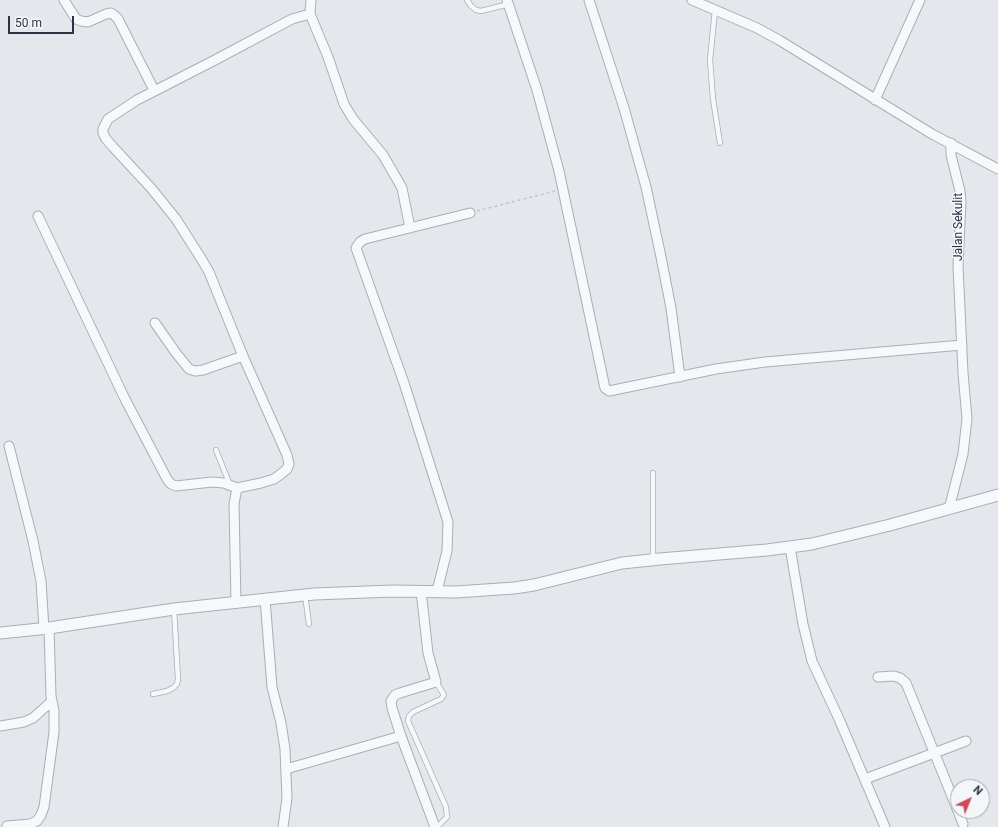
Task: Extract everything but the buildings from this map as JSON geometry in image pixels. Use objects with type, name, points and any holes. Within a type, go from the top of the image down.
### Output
[{"type":"street","points":[[64,0],[76,19],[80,21],[88,22],[106,14],[114,15],[118,19],[154,90]]},
{"type":"street","points":[[311,0],[310,14],[328,57],[344,104],[353,119],[382,155],[398,180],[402,188],[410,228]]},
{"type":"street","points":[[589,0],[624,108],[645,180],[668,293],[680,377]]},
{"type":"street","points":[[692,0],[757,28],[779,40],[932,134],[998,169]]},
{"type":"street","points":[[875,100],[920,0]]},
{"type":"street","points":[[508,2],[537,90],[559,171],[605,388],[609,391],[721,368],[780,360],[962,345]]},
{"type":"street","points":[[38,216],[124,396],[171,484],[176,486],[212,482],[234,486],[274,479],[287,469],[289,464],[283,444],[243,356],[209,272],[194,246],[168,208],[113,147],[103,133],[104,124],[108,119],[154,90],[215,60],[292,19],[310,14]]},
{"type":"street","name":"Jalan Sekulit","points":[[949,508],[963,454],[967,430],[967,407],[958,266],[961,202],[960,191],[951,156],[950,143]]},
{"type":"street","points":[[437,591],[447,551],[448,522],[404,383],[356,248],[365,238],[470,213]]},
{"type":"street","points":[[155,323],[189,369],[195,371],[203,370],[243,356]]},
{"type":"street","points":[[7,826],[30,824],[37,821],[41,815],[46,796],[52,749],[54,711],[41,581],[33,541],[9,446]]},
{"type":"street","points":[[234,486],[236,603]]},
{"type":"street","points":[[0,633],[46,628],[174,609],[305,595],[360,592],[472,591],[514,588],[534,585],[610,566],[653,560],[790,547],[833,539],[998,495]]},
{"type":"street","points":[[790,547],[810,657],[885,827]]},
{"type":"street","points":[[421,591],[428,653],[436,682],[400,693],[393,697],[391,701],[401,736],[436,827]]},
{"type":"street","points":[[265,599],[272,687],[281,723],[285,749],[287,798],[283,827]]},
{"type":"street","points":[[878,677],[894,676],[900,678],[906,683],[950,791]]},
{"type":"street","points":[[0,726],[24,722],[33,718],[52,701]]},
{"type":"street","points":[[286,770],[401,736]]},
{"type":"street","points":[[865,779],[966,741]]},
{"type":"street","points":[[961,819],[963,824]]},
{"type":"lane","points":[[467,0],[476,10],[481,11],[508,2]]},
{"type":"lane","points":[[715,10],[710,60],[713,99],[720,143]]},
{"type":"lane","points":[[216,450],[234,486]]},
{"type":"lane","points":[[653,473],[653,560]]},
{"type":"lane","points":[[305,595],[309,624]]},
{"type":"lane","points":[[154,694],[173,688],[178,679],[174,609]]},
{"type":"lane","points":[[436,682],[444,695],[441,699],[413,712],[409,716],[408,721],[446,807],[447,817],[436,827]]},
{"type":"path","points":[[470,213],[562,189]]}]
